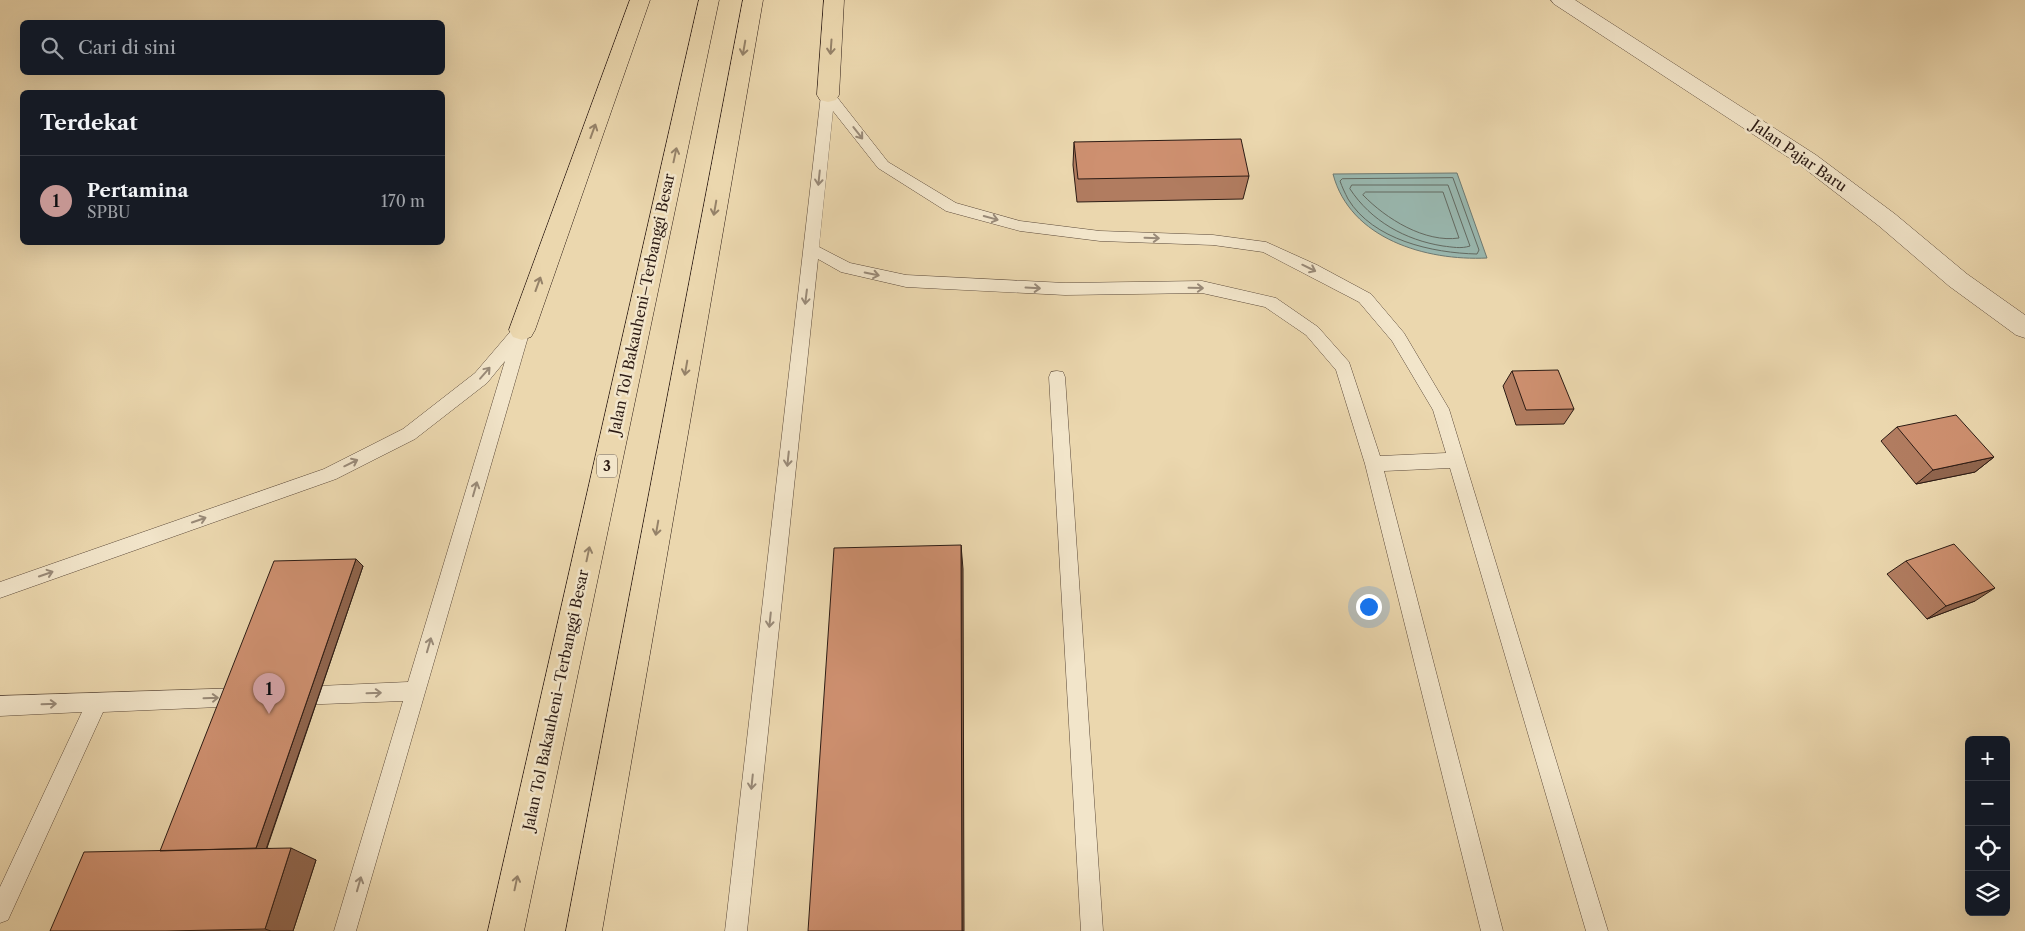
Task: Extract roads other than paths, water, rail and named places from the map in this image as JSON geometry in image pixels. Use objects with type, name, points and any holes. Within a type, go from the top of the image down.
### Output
[{"type":"highway","points":[[522,330],[640,0]]},
{"type":"highway","name":"Jalan Tol Bakauheni–Terbanggi Besar","points":[[506,931],[709,0]]},
{"type":"highway","points":[[584,931],[753,0]]},
{"type":"highway","points":[[828,95],[834,0]]},
{"type":"street","name":"Jalan Pajar Baru","points":[[1561,0],[1682,76],[1808,160],[1887,220],[1958,280],[2025,328]]},
{"type":"lane","points":[[736,931],[828,95]]},
{"type":"lane","points":[[828,95],[882,165],[951,207],[1020,226],[1100,236],[1214,240],[1266,247],[1312,269],[1365,298],[1398,337],[1441,409],[1597,931]]},
{"type":"lane","points":[[811,249],[846,268],[906,281],[1065,289],[1202,287],[1270,302],[1312,331],[1343,366],[1374,464],[1492,931]]},
{"type":"lane","points":[[0,590],[330,474],[409,434],[480,378],[522,330]]},
{"type":"lane","points":[[345,931],[522,330]]},
{"type":"lane","points":[[1057,377],[1092,931]]},
{"type":"lane","points":[[1374,464],[1456,460]]},
{"type":"lane","points":[[276,696],[415,692]]},
{"type":"lane","points":[[0,706],[256,697]]},
{"type":"lane","points":[[0,912],[97,702]]},
{"type":"water","points":[[1457,173],[1487,258],[1440,255],[1416,250],[1394,242],[1373,230],[1356,215],[1342,196],[1333,174]]},
{"type":"place","name":"Pertamina","points":[[269,714]]}]
